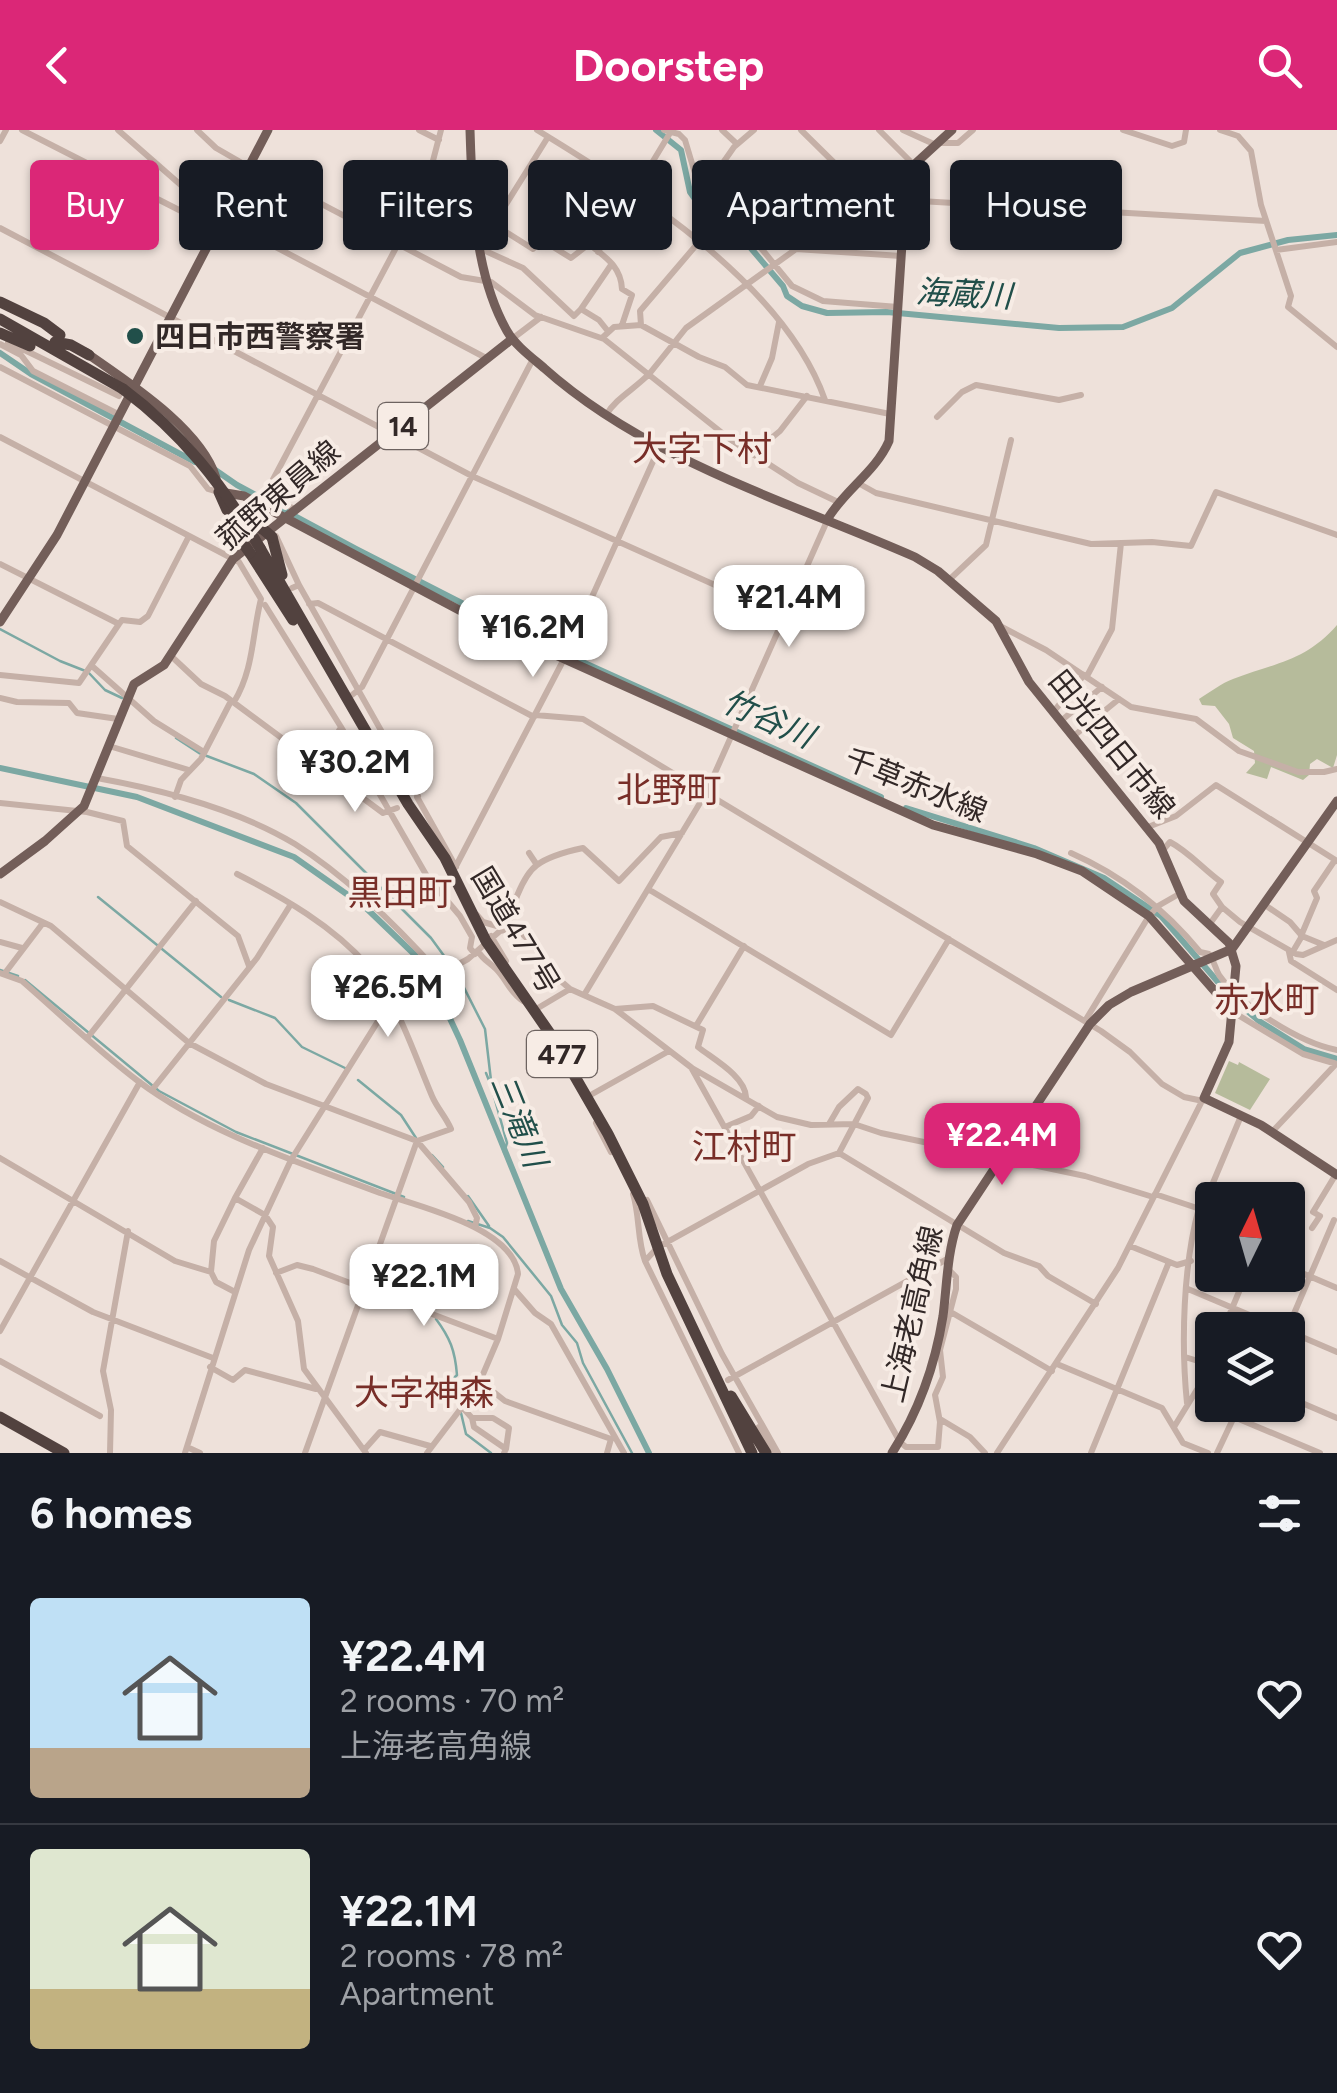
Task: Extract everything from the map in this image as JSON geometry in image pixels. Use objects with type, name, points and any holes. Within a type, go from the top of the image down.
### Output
[{"type":"highway","points":[[0,304],[44,323],[57,339],[89,355]]},
{"type":"highway","name":"国道477号","points":[[0,319],[125,391],[162,420],[219,482],[255,550],[408,804],[445,858],[483,946],[552,1035],[588,1096],[664,1244],[691,1328],[745,1453]]},
{"type":"highway","points":[[0,338],[30,346]]},
{"type":"highway","points":[[219,492],[223,512],[234,530],[255,550]]},
{"type":"highway","points":[[219,492],[231,514],[271,533],[283,579],[334,677]]},
{"type":"highway","name":"477","points":[[691,1328],[772,1453]]},
{"type":"highway","points":[[0,1417],[64,1453]]},
{"type":"main road","points":[[254,160],[268,130]]},
{"type":"main road","points":[[470,130],[473,160]]},
{"type":"main road","points":[[919,160],[952,130]]},
{"type":"main road","points":[[0,622],[58,535],[116,422],[125,391],[172,318],[207,250]]},
{"type":"main road","points":[[482,250],[489,281],[512,339],[605,416],[767,497],[827,520],[838,502],[883,454],[888,441],[901,250]]},
{"type":"main road","name":"菰野東員線","points":[[126,698],[140,679],[160,670],[233,559],[271,533],[512,339]]},
{"type":"main road","points":[[89,355],[125,391],[177,425],[212,466],[219,492]]},
{"type":"main road","name":"千草赤水線","points":[[219,492],[234,492],[263,501],[417,582],[478,620],[566,653],[844,780],[932,826],[1082,871],[1150,916],[1233,1010]]},
{"type":"main road","name":"田光四日市線","points":[[827,520],[914,557],[949,580],[1000,626],[1022,672],[1163,850],[1179,894],[1230,942],[1232,950]]},
{"type":"main road","points":[[0,874],[46,841],[90,796],[126,698]]},
{"type":"main road","name":"上海老高角線","points":[[892,1453],[920,1403],[948,1310],[948,1264],[958,1225],[1087,1022],[1124,995],[1232,950],[1337,801]]},
{"type":"main road","points":[[1232,950],[1235,992],[1228,1047],[1203,1099],[1242,1114],[1336,1175]]},
{"type":"street","points":[[0,141],[6,130]]},
{"type":"street","points":[[22,130],[37,133],[179,210]]},
{"type":"street","points":[[118,130],[179,183]]},
{"type":"street","points":[[197,130],[216,148],[238,160]]},
{"type":"street","points":[[418,130],[438,140]]},
{"type":"street","points":[[433,160],[442,130]]},
{"type":"street","points":[[537,130],[586,160]]},
{"type":"street","points":[[722,130],[737,144]]},
{"type":"street","points":[[725,160],[754,130]]},
{"type":"street","points":[[801,130],[831,160]]},
{"type":"street","points":[[879,130],[910,160]]},
{"type":"street","points":[[903,130],[938,144],[958,144],[973,130]]},
{"type":"street","points":[[1123,130],[1172,146],[1184,142],[1186,130]]},
{"type":"street","points":[[1220,130],[1238,136],[1252,150],[1266,221],[1291,296],[1288,307],[1337,346]]},
{"type":"street","points":[[653,160],[668,134],[679,134],[692,165]]},
{"type":"street","points":[[508,204],[548,137]]},
{"type":"street","points":[[930,200],[1266,221]]},
{"type":"street","points":[[672,221],[692,238]]},
{"type":"street","points":[[0,228],[472,476],[784,616]]},
{"type":"street","points":[[508,234],[533,248],[542,240],[570,258],[589,244],[605,254],[622,276],[622,289],[632,295],[622,325]]},
{"type":"street","points":[[1275,247],[1337,242]]},
{"type":"street","points":[[281,250],[488,359]]},
{"type":"street","points":[[233,559],[395,250]]},
{"type":"street","points":[[409,250],[461,277],[489,281],[525,310],[602,338],[650,373],[692,412],[752,454],[798,484],[838,502]]},
{"type":"street","points":[[487,250],[529,272],[574,316],[611,264]]},
{"type":"street","points":[[641,324],[640,312],[692,250]]},
{"type":"street","points":[[706,250],[746,284],[779,322],[812,365],[825,400]]},
{"type":"street","points":[[761,250],[792,286],[816,299],[898,308]]},
{"type":"street","points":[[605,416],[614,402],[634,390],[650,373],[686,328],[793,250]]},
{"type":"street","points":[[809,250],[901,256]]},
{"type":"street","points":[[628,308],[640,312]]},
{"type":"street","points":[[581,309],[607,330]]},
{"type":"street","points":[[512,339],[541,317]]},
{"type":"street","points":[[760,386],[772,358],[779,322]]},
{"type":"street","points":[[602,338],[607,330],[641,324],[726,367],[742,383],[892,414]]},
{"type":"street","points":[[0,338],[125,391]]},
{"type":"street","points":[[0,338],[33,370],[190,466],[208,489],[219,492]]},
{"type":"street","points":[[355,693],[387,640],[534,359]]},
{"type":"street","points":[[0,367],[116,422]]},
{"type":"street","points":[[937,417],[962,392],[976,385],[1055,400],[1081,395]]},
{"type":"street","points":[[752,454],[780,431],[806,396]]},
{"type":"street","points":[[0,437],[238,562],[334,706],[341,727],[394,810],[428,878],[472,937],[470,948],[483,946]]},
{"type":"street","points":[[949,580],[986,545],[1011,440]]},
{"type":"street","points":[[456,866],[566,653],[660,445]]},
{"type":"street","points":[[857,482],[876,493],[1091,544],[1152,542],[1192,546],[1216,492],[1337,535]]},
{"type":"street","points":[[584,996],[706,793],[827,520]]},
{"type":"street","points":[[271,533],[355,693],[456,866],[479,918],[498,926],[509,925],[531,942],[554,976],[570,990],[615,1008],[692,1068],[792,1121],[854,1124],[1086,1176],[1195,1207]]},
{"type":"street","points":[[0,675],[76,684],[122,620],[140,622],[148,616],[190,536]]},
{"type":"street","points":[[1054,712],[1086,675],[1112,629],[1122,543]]},
{"type":"street","points":[[0,564],[119,624]]},
{"type":"street","points":[[263,602],[274,599]]},
{"type":"street","points":[[175,798],[181,780],[204,754],[245,681],[263,602]]},
{"type":"street","points":[[309,604],[318,603],[534,716],[583,719],[1087,1022],[1130,1052],[1162,1084],[1184,1097],[1203,1099],[1130,1246],[997,1453]]},
{"type":"street","points":[[1000,626],[1046,650],[1131,707],[1196,719],[1242,752],[1292,770],[1309,773],[1337,769]]},
{"type":"street","points":[[169,654],[201,684],[233,701],[383,813],[394,810]]},
{"type":"street","points":[[92,666],[159,725],[204,754]]},
{"type":"street","points":[[1062,720],[1102,687]]},
{"type":"street","points":[[0,698],[69,703],[77,713],[118,719]]},
{"type":"street","points":[[1074,735],[1118,699]]},
{"type":"street","points":[[320,766],[341,727]]},
{"type":"street","points":[[109,746],[190,770]]},
{"type":"street","points":[[96,778],[230,814],[294,844],[384,914],[439,974]]},
{"type":"street","points":[[1148,828],[1166,817],[1176,816],[1216,784],[1336,860],[1314,892],[1317,898],[1302,936],[1290,953],[1291,962],[1337,990]]},
{"type":"street","points":[[0,803],[122,822],[127,846],[238,936],[250,966]]},
{"type":"street","points":[[1004,845],[1008,832]]},
{"type":"street","points":[[200,1453],[186,1450],[234,1292],[265,1215],[293,1157],[390,1002],[454,967],[509,925],[512,908],[537,865],[583,848],[619,882],[661,837],[682,833]]},
{"type":"street","points":[[1163,850],[1170,842],[1176,845],[1221,882],[1213,894],[1222,907],[1290,953],[1304,954],[1337,940]]},
{"type":"street","points":[[529,853],[537,865]]},
{"type":"street","points":[[1071,853],[1114,874],[1158,906],[1200,952],[1212,959],[1235,992],[1275,1022],[1337,1050]]},
{"type":"street","points":[[236,874],[291,904],[331,932],[367,965],[390,1002],[432,1097],[451,1129],[418,1140]]},
{"type":"street","points":[[648,889],[891,1035],[949,939]]},
{"type":"street","points":[[1087,1022],[1150,916],[1158,906],[1179,894]]},
{"type":"street","points":[[89,1035],[196,901]]},
{"type":"street","points":[[0,902],[43,923],[189,1043],[266,1084],[418,1140],[470,1202],[476,1225]]},
{"type":"street","points":[[153,1088],[250,966],[291,904]]},
{"type":"street","points":[[1265,905],[1290,922],[1302,936],[1324,945]]},
{"type":"street","points":[[1209,924],[1222,907]]},
{"type":"street","points":[[43,923],[4,972],[22,981],[89,1035],[140,1082],[262,1148],[476,1225],[499,1242],[517,1263],[518,1274],[498,1339],[475,1392],[428,1449],[380,1432],[365,1451],[320,1393],[301,1361],[298,1321],[270,1256],[274,1230],[265,1215],[236,1198]]},
{"type":"street","points":[[0,942],[22,948]]},
{"type":"street","points":[[483,946],[538,1008],[588,1096],[669,1050]]},
{"type":"street","points":[[483,946],[483,960],[534,1015],[631,1189],[638,1212],[639,1244],[646,1261],[745,1453]]},
{"type":"street","points":[[696,1026],[744,946]]},
{"type":"street","points":[[538,1008],[570,990]]},
{"type":"street","points":[[615,1008],[653,1006],[703,1030],[698,1047],[739,1080],[746,1089],[746,1097]]},
{"type":"street","points":[[1233,1010],[1303,1054],[1337,1064],[1272,1132]]},
{"type":"street","points":[[713,1080],[720,1065]]},
{"type":"street","points":[[692,1068],[900,1442],[906,1446],[938,1447],[935,1395],[943,1376],[940,1350],[948,1310],[1054,1368],[1162,1408],[1183,1443],[1208,1453]]},
{"type":"street","points":[[0,1331],[140,1082]]},
{"type":"street","points":[[646,1261],[664,1244],[808,1164],[840,1153],[868,1098],[858,1089],[829,1124]]},
{"type":"street","points":[[725,1127],[751,1116],[759,1106]]},
{"type":"street","points":[[1213,1182],[1242,1114]]},
{"type":"street","points":[[305,1453],[320,1393],[418,1140]]},
{"type":"street","points":[[234,1292],[216,1282],[211,1272],[214,1241],[262,1148]]},
{"type":"street","points":[[840,1153],[1004,1253],[1039,1266],[1048,1276],[1096,1304]]},
{"type":"street","points":[[0,1158],[175,1261],[211,1272]]},
{"type":"street","points":[[1295,1312],[1336,1221],[1313,1212],[1336,1175]]},
{"type":"street","points":[[1312,1228],[1320,1216]]},
{"type":"street","points":[[110,1453],[110,1410],[103,1371],[128,1231]]},
{"type":"street","points":[[1187,1404],[1188,1289],[1195,1240]]},
{"type":"street","points":[[664,1244],[772,1453]]},
{"type":"street","points":[[1130,1246],[1180,1266],[1191,1261]]},
{"type":"street","points":[[0,1260],[112,1321],[213,1358]]},
{"type":"street","points":[[1091,1453],[1169,1262]]},
{"type":"street","points":[[731,1379],[948,1264]]},
{"type":"street","points":[[276,1273],[303,1266],[498,1339]]},
{"type":"street","points":[[1305,1274],[1337,1288]]},
{"type":"street","points":[[514,1289],[551,1324],[624,1453]]},
{"type":"street","points":[[1188,1289],[1246,1312]]},
{"type":"street","points":[[1230,1312],[1239,1292]]},
{"type":"street","points":[[1305,1338],[1337,1352]]},
{"type":"street","points":[[1185,1357],[1195,1359]]},
{"type":"street","points":[[0,1361],[100,1416]]},
{"type":"street","points":[[210,1367],[233,1380],[245,1370],[320,1393]]},
{"type":"street","points":[[475,1392],[490,1390],[505,1400],[611,1439],[606,1453]]},
{"type":"street","points":[[1174,1427],[1195,1390]]},
{"type":"street","points":[[1305,1404],[1337,1418]]},
{"type":"street","points":[[462,1408],[472,1418],[474,1428],[505,1451],[509,1428],[493,1418],[472,1418]]},
{"type":"street","points":[[1217,1453],[1234,1417],[1320,1453]]},
{"type":"street","points":[[939,1418],[970,1436],[985,1453]]},
{"type":"green space","points":[[1337,625],[1337,755],[1333,768],[1317,759],[1310,764],[1309,775],[1303,780],[1271,767],[1267,779],[1246,773],[1255,763],[1254,751],[1233,738],[1229,724],[1215,706],[1202,705],[1199,699],[1229,681],[1302,654]]},
{"type":"green space","points":[[1229,1061],[1238,1065],[1239,1062],[1270,1079],[1250,1110],[1215,1093]]},
{"type":"waterway","name":"海蔵川","points":[[656,130],[681,150],[690,192],[707,216],[749,246],[787,296],[802,306],[827,313],[887,312],[1059,328],[1123,327],[1172,308],[1240,253],[1288,240],[1337,235]]},
{"type":"waterway","name":"竹谷川","points":[[0,353],[31,374],[195,462]]},
{"type":"waterway","name":"竹谷川","points":[[211,467],[356,549],[536,641],[881,797]]},
{"type":"waterway","points":[[0,629],[88,672],[105,690],[122,698]]},
{"type":"waterway","points":[[176,738],[199,753],[254,774],[296,803],[431,938],[450,964]]},
{"type":"waterway","name":"三滝川","points":[[0,768],[137,797],[294,857],[365,907],[415,955],[431,978],[460,1040],[561,1289],[649,1453]]},
{"type":"waterway","name":"竹谷川","points":[[906,808],[1034,848],[1104,878],[1161,916],[1230,996],[1259,1021],[1304,1049],[1337,1059]]},
{"type":"waterway","points":[[98,897],[221,997]]},
{"type":"waterway","points":[[0,970],[18,976]]},
{"type":"waterway","points":[[455,970],[485,1029],[492,1089],[507,1143],[504,1152]]},
{"type":"waterway","points":[[25,980],[159,1091],[236,1132],[404,1197]]},
{"type":"waterway","points":[[229,1000],[275,1018],[302,1047],[345,1068]]},
{"type":"waterway","points":[[486,1073],[492,1088]]},
{"type":"waterway","points":[[358,1080],[401,1115],[416,1138]]},
{"type":"waterway","points":[[432,1155],[443,1167]]},
{"type":"waterway","points":[[468,1196],[489,1226]]},
{"type":"waterway","points":[[468,1221],[503,1237],[551,1296],[562,1325],[577,1343],[583,1363],[632,1453]]},
{"type":"waterway","points":[[409,1299],[415,1280],[413,1271]]},
{"type":"waterway","points":[[436,1319],[453,1351],[457,1375],[453,1379],[461,1406]]},
{"type":"waterway","points":[[461,1413],[466,1434],[491,1453]]},
{"type":"place","name":"四日市西警察署","points":[[135,336]]},
{"type":"district","name":"大字下村","points":[[702,449]]},
{"type":"district","name":"北野町","points":[[669,790]]},
{"type":"district","name":"黒田町","points":[[400,893]]},
{"type":"district","name":"赤水町","points":[[1267,1000]]},
{"type":"district","name":"江村町","points":[[744,1147]]},
{"type":"district","name":"大字神森","points":[[424,1393]]}]
